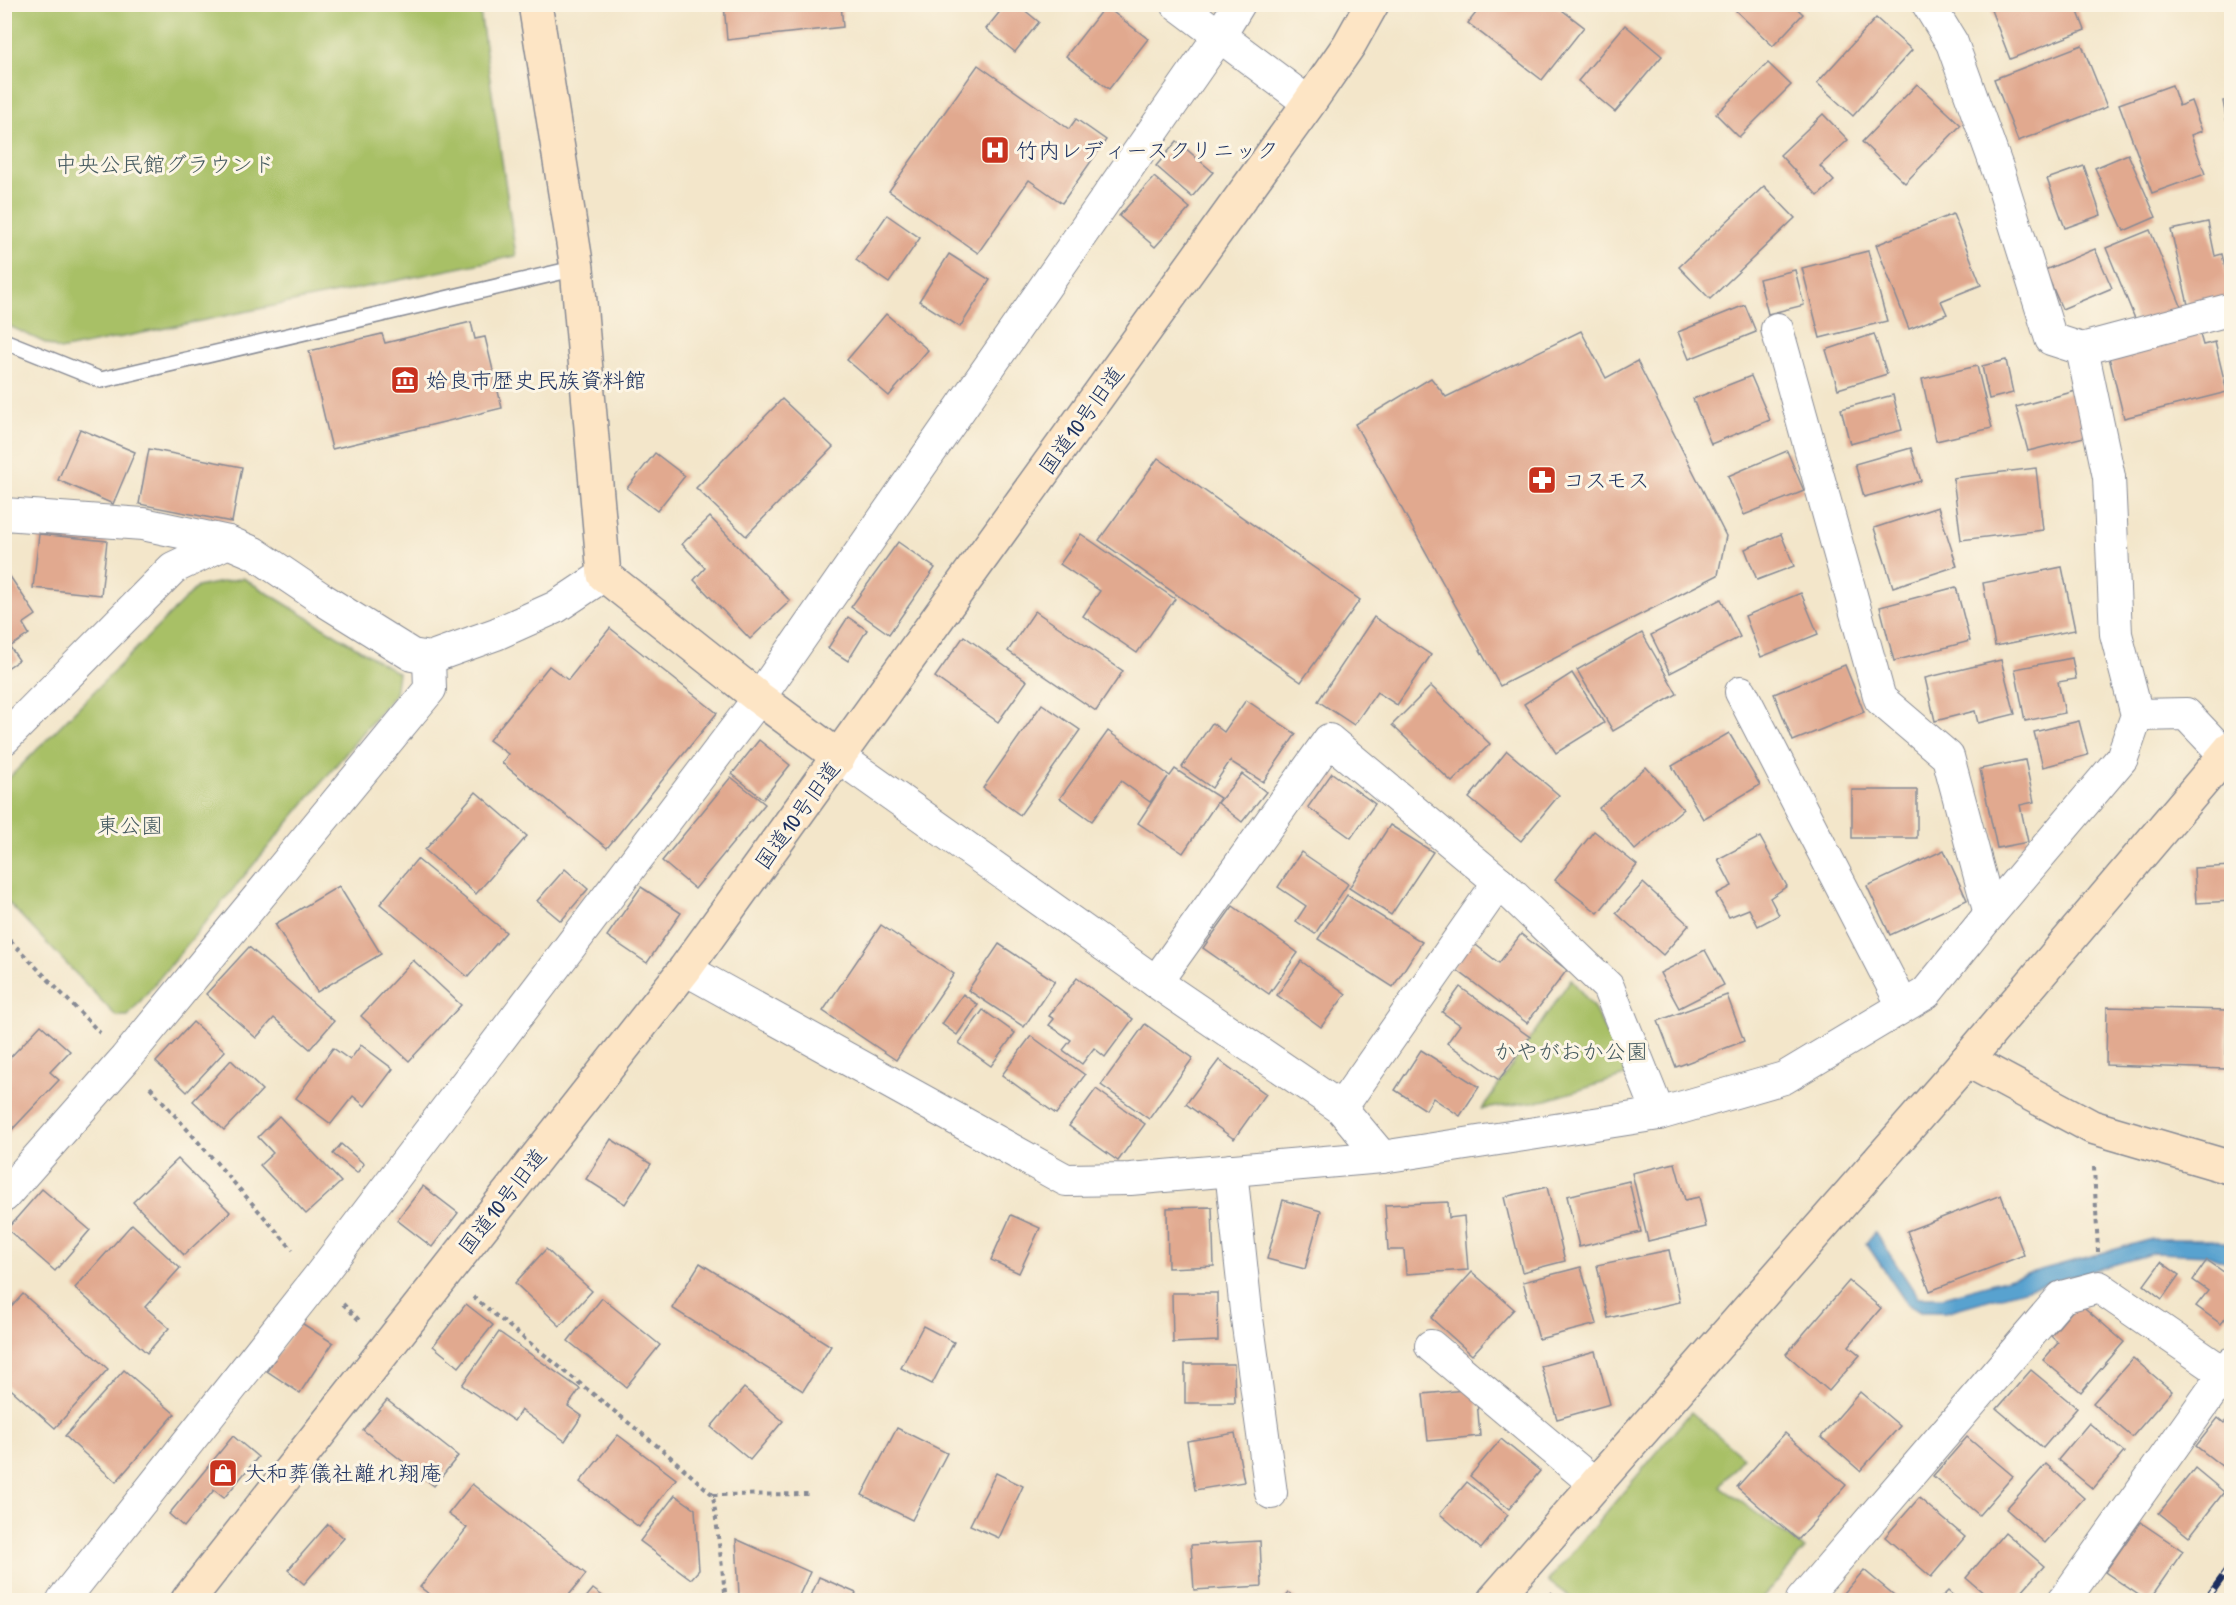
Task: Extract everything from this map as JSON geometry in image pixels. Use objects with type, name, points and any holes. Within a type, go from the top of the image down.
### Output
[{"type":"street","points":[[535,4],[577,268],[604,575],[759,698],[839,757],[1156,982],[1341,1108],[1382,1157]]},
{"type":"street","points":[[1177,4],[1309,103]]},
{"type":"street","points":[[63,1600],[318,1278],[759,698],[1220,35],[1239,4]]},
{"type":"street","name":"国道10号旧道","points":[[188,1600],[685,969],[1309,103],[1349,45],[1372,4]]},
{"type":"street","points":[[1928,4],[1952,43],[1999,173],[2051,339],[2082,349],[2232,309]]},
{"type":"street","points":[[1777,329],[1880,699],[1948,757],[1990,914]]},
{"type":"street","points":[[685,969],[1066,1180],[1130,1179],[1382,1157],[1659,1114],[1784,1078],[1926,993],[2122,758],[2137,715],[2116,634],[2109,477],[2082,349]]},
{"type":"street","points":[[4,514],[143,524],[228,542],[254,553],[412,655],[429,658],[496,634],[556,607],[604,575]]},
{"type":"street","points":[[4,739],[173,568],[228,542]]},
{"type":"street","points":[[4,1196],[125,1059],[430,689],[429,658]]},
{"type":"street","points":[[1741,692],[1903,1006]]},
{"type":"street","points":[[1494,1600],[1967,1060],[2228,751],[2186,714],[2137,715]]},
{"type":"street","points":[[1156,982],[1329,740],[1499,882],[1608,987],[1659,1114]]},
{"type":"street","points":[[1341,1108],[1499,882]]},
{"type":"street","points":[[1967,1060],[2092,1127],[2232,1168]]},
{"type":"street","points":[[1232,1170],[1246,1311],[1271,1493]]},
{"type":"street","points":[[1802,1600],[2062,1297],[2099,1287],[2228,1368],[2064,1600]]},
{"type":"street","points":[[1431,1346],[1595,1484]]},
{"type":"lane","points":[[4,341],[101,380],[577,268]]},
{"type":"path","points":[[4,934],[125,1059],[318,1278],[387,1349]]},
{"type":"path","points":[[2092,1127],[2098,1235]]},
{"type":"path","points":[[444,1274],[666,1453],[713,1495],[726,1600]]},
{"type":"path","points":[[713,1495],[809,1494]]},
{"type":"green space","name":"中央公民館グラウンド","points":[[5,4],[479,5],[516,256],[60,350],[5,324]]},
{"type":"green space","name":"東公園","points":[[243,578],[398,673],[395,694],[128,1016],[116,1016],[5,899],[5,782],[197,587]]},
{"type":"green space","name":"かやがおか公園","points":[[1571,979],[1593,1007],[1628,1075],[1547,1100],[1482,1109]]},
{"type":"green space","points":[[1691,1412],[1743,1457],[1720,1486],[1805,1549],[1761,1600],[1574,1600],[1548,1581]]},
{"type":"water","points":[[1875,1232],[1918,1297],[1943,1297],[2152,1239],[2213,1239],[2231,1245],[2231,1264],[2208,1255],[2155,1253],[1945,1312],[1920,1312],[1907,1304],[1866,1243]]},
{"type":"building","points":[[724,4],[841,4],[843,27],[727,40]]},
{"type":"building","points":[[1006,4],[1017,4],[1039,22],[1015,52],[986,29]]},
{"type":"building","points":[[1483,4],[1554,4],[1584,27],[1542,80],[1468,23]]},
{"type":"building","points":[[1741,4],[1792,4],[1803,14],[1773,46],[1736,11]]},
{"type":"building","points":[[2006,4],[2075,4],[2085,30],[2010,59],[1991,10]]},
{"type":"building","points":[[1105,6],[1148,39],[1109,89],[1066,56]]},
{"type":"building","points":[[1876,18],[1912,50],[1853,116],[1817,83]]},
{"type":"building","points":[[1625,25],[1662,56],[1615,112],[1578,81]]},
{"type":"building","points":[[2082,45],[2107,107],[2018,141],[1994,79]]},
{"type":"building","points":[[1768,63],[1791,85],[1739,137],[1716,114]]},
{"type":"building","points":[[978,65],[1069,129],[1076,119],[1106,140],[1062,203],[1029,180],[978,253],[889,191]]},
{"type":"building","points":[[1917,84],[1961,125],[1905,183],[1862,142]]},
{"type":"building","points":[[2172,85],[2179,106],[2191,101],[2202,131],[2191,135],[2205,174],[2152,193],[2119,104]]},
{"type":"building","points":[[2232,99],[2232,139],[2230,139],[2223,101]]},
{"type":"building","points":[[1823,114],[1848,140],[1820,166],[1834,181],[1818,196],[1780,155]]},
{"type":"building","points":[[1177,141],[1213,172],[1192,197],[1156,166]]},
{"type":"building","points":[[2128,154],[2156,217],[2124,231],[2095,168]]},
{"type":"building","points":[[2084,166],[2101,215],[2065,228],[2047,179]]},
{"type":"building","points":[[1154,177],[1190,208],[1155,247],[1119,216]]},
{"type":"building","points":[[1764,186],[1795,218],[1710,299],[1679,267]]},
{"type":"building","points":[[1953,214],[1981,285],[1941,301],[1947,314],[1909,329],[1876,245]]},
{"type":"building","points":[[887,215],[920,238],[889,283],[856,260]]},
{"type":"building","points":[[2208,222],[2215,256],[2222,254],[2232,299],[2189,309],[2171,230]]},
{"type":"building","points":[[2150,230],[2182,308],[2138,326],[2106,248]]},
{"type":"building","points":[[2095,249],[2112,288],[2062,309],[2045,270]]},
{"type":"building","points":[[1868,251],[1887,321],[1820,338],[1802,268]]},
{"type":"building","points":[[949,254],[990,280],[960,327],[919,301]]},
{"type":"building","points":[[1795,270],[1804,305],[1768,314],[1759,279]]},
{"type":"building","points":[[1745,305],[1756,332],[1689,359],[1678,332]]},
{"type":"building","points":[[886,314],[928,350],[889,396],[847,360]]},
{"type":"building","name":"姶良市歴史民族資料館","points":[[471,322],[475,339],[485,337],[502,408],[332,449],[309,351],[382,334],[385,343]]},
{"type":"building","name":"コスモス","points":[[1581,331],[1606,378],[1637,361],[1726,536],[1718,575],[1500,686],[1355,424],[1431,378],[1446,397]]},
{"type":"building","points":[[2199,331],[2203,345],[2215,342],[2227,392],[2124,418],[2108,353]]},
{"type":"building","points":[[1874,334],[1887,374],[1838,389],[1826,350]]},
{"type":"building","points":[[2006,360],[2013,393],[1989,399],[1982,366]]},
{"type":"building","points":[[1977,366],[1992,428],[1936,441],[1922,379]]},
{"type":"building","points":[[1751,376],[1770,420],[1711,444],[1693,399]]},
{"type":"building","points":[[2076,391],[2088,436],[2028,451],[2016,407]]},
{"type":"building","points":[[1893,395],[1902,430],[1850,444],[1841,409]]},
{"type":"building","points":[[782,399],[833,447],[746,536],[696,488]]},
{"type":"building","points":[[80,429],[135,452],[113,504],[58,480]]},
{"type":"building","points":[[1911,448],[1921,481],[1864,497],[1855,464]]},
{"type":"building","points":[[149,449],[242,467],[232,522],[139,504]]},
{"type":"building","points":[[1787,451],[1804,491],[1744,515],[1728,476]]},
{"type":"building","points":[[655,453],[685,476],[657,511],[627,488]]},
{"type":"building","points":[[1158,458],[1360,600],[1301,682],[1099,540]]},
{"type":"building","points":[[2036,468],[2043,530],[1961,540],[1953,478]]},
{"type":"building","points":[[1938,507],[1957,566],[1893,587],[1874,528]]},
{"type":"building","points":[[710,517],[790,601],[750,639],[694,580],[705,568],[682,544]]},
{"type":"building","points":[[39,534],[107,541],[101,595],[33,588]]},
{"type":"building","points":[[1081,534],[1175,599],[1137,653],[1083,616],[1100,591],[1060,564]]},
{"type":"building","points":[[1781,534],[1794,566],[1757,580],[1745,549]]},
{"type":"building","points":[[898,542],[935,568],[889,634],[851,607]]},
{"type":"building","points":[[2062,567],[2075,630],[1995,646],[1983,583]]},
{"type":"building","points":[[7,572],[36,615],[23,624],[29,634],[10,647],[19,660],[4,670],[4,574]]},
{"type":"building","points":[[1956,587],[1970,641],[1894,661],[1880,607]]},
{"type":"building","points":[[1801,593],[1818,634],[1761,657],[1745,616]]},
{"type":"building","points":[[1721,599],[1740,637],[1670,673],[1651,635]]},
{"type":"building","points":[[1035,611],[1123,671],[1096,711],[1008,651]]},
{"type":"building","points":[[848,617],[867,630],[848,661],[828,648]]},
{"type":"building","points":[[1374,617],[1431,655],[1397,705],[1377,692],[1354,725],[1318,701]]},
{"type":"building","points":[[610,628],[717,713],[607,848],[502,763],[508,754],[489,740],[549,666],[568,680]]},
{"type":"building","points":[[1642,633],[1677,694],[1613,731],[1577,670]]},
{"type":"building","points":[[964,636],[1027,681],[998,722],[935,677]]},
{"type":"building","points":[[2072,658],[2076,679],[2058,682],[2065,713],[2025,721],[2015,669]]},
{"type":"building","points":[[2001,660],[2015,714],[1978,723],[1975,711],[1935,721],[1925,678]]},
{"type":"building","points":[[1845,665],[1864,712],[1793,741],[1774,694]]},
{"type":"building","points":[[1572,673],[1604,723],[1556,753],[1524,704]]},
{"type":"building","points":[[1431,686],[1490,744],[1452,782],[1392,725]]},
{"type":"building","points":[[1246,700],[1296,734],[1263,782],[1230,761],[1212,788],[1182,767],[1212,723],[1224,732]]},
{"type":"building","points":[[1042,704],[1080,730],[1020,815],[983,788]]},
{"type":"building","points":[[2079,721],[2088,755],[2043,767],[2034,732]]},
{"type":"building","points":[[1108,731],[1170,776],[1175,769],[1220,798],[1183,853],[1138,823],[1168,777],[1150,802],[1121,781],[1092,821],[1060,798]]},
{"type":"building","points":[[1729,733],[1760,785],[1703,819],[1672,766]]},
{"type":"building","points":[[759,740],[790,765],[763,799],[732,774]]},
{"type":"building","points":[[1507,751],[1559,795],[1521,841],[1469,798]]},
{"type":"building","points":[[2025,760],[2034,802],[2020,805],[2028,842],[1997,848],[1980,769]]},
{"type":"building","points":[[1646,767],[1683,809],[1635,850],[1599,808]]},
{"type":"building","points":[[1332,773],[1375,804],[1351,838],[1308,807]]},
{"type":"building","points":[[1242,774],[1266,792],[1242,822],[1218,803]]},
{"type":"building","points":[[731,777],[765,804],[695,889],[662,861]]},
{"type":"building","points":[[1852,790],[1917,790],[1917,838],[1852,838]]},
{"type":"building","points":[[476,792],[527,836],[476,894],[425,850]]},
{"type":"building","points":[[1390,825],[1433,852],[1391,915],[1349,888]]},
{"type":"building","points":[[1594,831],[1637,865],[1598,913],[1555,880]]},
{"type":"building","points":[[1760,837],[1787,886],[1770,898],[1779,915],[1758,926],[1749,909],[1729,917],[1716,894],[1732,886],[1718,859]]},
{"type":"building","points":[[1944,850],[1967,900],[1890,935],[1867,886]]},
{"type":"building","points":[[1301,852],[1348,884],[1315,934],[1296,921],[1306,906],[1278,887]]},
{"type":"building","points":[[417,859],[506,932],[468,977],[380,904]]},
{"type":"building","points":[[2232,866],[2232,901],[2196,903],[2194,868]]},
{"type":"building","points":[[565,869],[588,889],[561,921],[537,901]]},
{"type":"building","points":[[1643,883],[1689,925],[1663,955],[1616,913]]},
{"type":"building","points":[[339,886],[381,954],[317,992],[275,924]]},
{"type":"building","points":[[641,887],[681,913],[647,963],[607,936]]},
{"type":"building","points":[[1347,895],[1422,942],[1393,987],[1318,939]]},
{"type":"building","points":[[1233,906],[1298,953],[1269,994],[1203,948]]},
{"type":"building","points":[[881,925],[954,974],[896,1060],[823,1011]]},
{"type":"building","points":[[1521,934],[1567,970],[1527,1023],[1453,967],[1472,942],[1499,963]]},
{"type":"building","points":[[999,944],[1055,981],[1024,1027],[968,990]]},
{"type":"building","points":[[249,947],[334,1021],[310,1049],[274,1018],[256,1038],[206,994]]},
{"type":"building","points":[[1705,950],[1724,985],[1679,1008],[1660,973]]},
{"type":"building","points":[[413,960],[461,1005],[409,1061],[361,1016]]},
{"type":"building","points":[[1301,961],[1346,994],[1321,1027],[1277,995]]},
{"type":"building","points":[[1077,978],[1133,1019],[1105,1057],[1094,1048],[1082,1064],[1063,1050],[1071,1040],[1049,1025],[1054,1019],[1049,1016]]},
{"type":"building","points":[[1460,987],[1530,1037],[1499,1080],[1447,1043],[1460,1025],[1442,1012]]},
{"type":"building","points":[[963,994],[978,1005],[957,1035],[942,1024]]},
{"type":"building","points":[[1727,995],[1744,1041],[1676,1067],[1658,1021]]},
{"type":"building","points":[[2107,1007],[2227,1010],[2226,1069],[2106,1065]]},
{"type":"building","points":[[983,1010],[1015,1033],[991,1066],[959,1043]]},
{"type":"building","points":[[193,1022],[225,1051],[187,1092],[156,1062]]},
{"type":"building","points":[[1145,1024],[1193,1058],[1149,1119],[1101,1085]]},
{"type":"building","points":[[41,1025],[70,1051],[50,1072],[59,1080],[7,1135],[4,1133],[4,1064]]},
{"type":"building","points":[[1031,1036],[1085,1075],[1056,1114],[1002,1075]]},
{"type":"building","points":[[361,1045],[393,1069],[365,1106],[353,1096],[331,1124],[296,1098],[333,1048],[350,1060]]},
{"type":"building","points":[[1421,1050],[1479,1087],[1460,1116],[1433,1098],[1426,1110],[1395,1090]]},
{"type":"building","points":[[231,1060],[262,1090],[224,1130],[193,1101]]},
{"type":"building","points":[[1219,1060],[1266,1094],[1234,1139],[1186,1104]]},
{"type":"building","points":[[1096,1089],[1145,1124],[1118,1161],[1069,1126]]},
{"type":"building","points":[[279,1116],[341,1182],[306,1214],[260,1165],[273,1153],[258,1137]]},
{"type":"building","points":[[611,1139],[651,1164],[625,1204],[586,1179]]},
{"type":"building","points":[[341,1144],[364,1164],[357,1173],[333,1154]]},
{"type":"building","points":[[178,1159],[230,1212],[184,1255],[133,1202]]},
{"type":"building","points":[[1675,1163],[1685,1200],[1699,1197],[1706,1227],[1648,1241],[1632,1173]]},
{"type":"building","points":[[1629,1181],[1641,1232],[1579,1247],[1567,1196]]},
{"type":"building","points":[[423,1186],[458,1213],[432,1247],[397,1220]]},
{"type":"building","points":[[1547,1187],[1565,1261],[1522,1272],[1504,1197]]},
{"type":"building","points":[[42,1189],[90,1230],[55,1271],[7,1229]]},
{"type":"building","points":[[2001,1195],[2024,1255],[1930,1291],[1907,1231]]},
{"type":"building","points":[[1283,1200],[1321,1211],[1305,1269],[1267,1259]]},
{"type":"building","points":[[1448,1202],[1449,1218],[1464,1216],[1468,1270],[1406,1274],[1404,1250],[1388,1250],[1385,1205]]},
{"type":"building","points":[[1212,1207],[1214,1266],[1168,1268],[1167,1208]]},
{"type":"building","points":[[1011,1215],[1040,1228],[1019,1273],[991,1260]]},
{"type":"building","points":[[132,1224],[180,1268],[145,1307],[169,1328],[147,1353],[75,1288]]},
{"type":"building","points":[[546,1249],[592,1291],[560,1326],[515,1283]]},
{"type":"building","points":[[1669,1250],[1680,1302],[1608,1318],[1597,1265]]},
{"type":"building","points":[[2207,1260],[2232,1278],[2232,1309],[2221,1324],[2196,1306],[2208,1291],[2193,1280]]},
{"type":"building","points":[[2161,1262],[2179,1275],[2162,1299],[2144,1285]]},
{"type":"building","points":[[700,1263],[831,1346],[803,1391],[672,1308]]},
{"type":"building","points":[[1581,1267],[1597,1324],[1539,1339],[1523,1282]]},
{"type":"building","points":[[1472,1272],[1514,1309],[1472,1355],[1431,1318]]},
{"type":"building","points":[[1849,1281],[1881,1308],[1849,1346],[1860,1355],[1829,1391],[1786,1354]]},
{"type":"building","points":[[1172,1293],[1217,1293],[1218,1341],[1173,1343]]},
{"type":"building","points":[[23,1294],[108,1369],[55,1428],[4,1383],[4,1315]]},
{"type":"building","points":[[602,1298],[660,1345],[626,1387],[568,1341]]},
{"type":"building","points":[[2079,1303],[2124,1342],[2081,1392],[2043,1360],[2058,1343],[2051,1336]]},
{"type":"building","points":[[466,1304],[493,1325],[459,1367],[433,1346]]},
{"type":"building","points":[[300,1322],[333,1343],[300,1393],[267,1371]]},
{"type":"building","points":[[923,1326],[954,1342],[932,1384],[901,1368]]},
{"type":"building","points":[[499,1332],[580,1389],[568,1406],[582,1416],[565,1441],[521,1410],[514,1421],[462,1385]]},
{"type":"building","points":[[1595,1351],[1610,1404],[1557,1419],[1541,1366]]},
{"type":"building","points":[[2133,1358],[2172,1391],[2132,1437],[2093,1403]]},
{"type":"building","points":[[1185,1364],[1234,1364],[1235,1403],[1185,1403]]},
{"type":"building","points":[[124,1370],[175,1414],[116,1482],[65,1436]]},
{"type":"building","points":[[2031,1370],[2077,1408],[2043,1448],[1997,1409]]},
{"type":"building","points":[[744,1388],[783,1421],[750,1460],[711,1427]]},
{"type":"building","points":[[1476,1389],[1480,1436],[1428,1441],[1423,1394]]},
{"type":"building","points":[[1860,1392],[1900,1426],[1860,1471],[1821,1437]]},
{"type":"building","points":[[387,1400],[458,1456],[434,1486],[363,1430]]},
{"type":"building","points":[[2232,1414],[2232,1474],[2196,1446],[2218,1418],[2224,1423]]},
{"type":"building","points":[[2089,1423],[2124,1452],[2093,1489],[2058,1460]]},
{"type":"building","points":[[897,1428],[947,1453],[912,1520],[862,1495]]},
{"type":"building","points":[[1235,1433],[1244,1482],[1195,1490],[1187,1441]]},
{"type":"building","points":[[1785,1433],[1846,1485],[1798,1540],[1737,1487]]},
{"type":"building","points":[[618,1435],[676,1479],[639,1527],[580,1482]]},
{"type":"building","name":"大和葬儀社離れ翔庵","points":[[233,1436],[258,1457],[224,1498],[214,1490],[184,1527],[169,1514]]},
{"type":"building","points":[[1967,1437],[2013,1476],[1979,1515],[1933,1476]]},
{"type":"building","points":[[1501,1439],[1540,1471],[1509,1509],[1470,1476]]},
{"type":"building","points":[[2046,1464],[2084,1498],[2045,1543],[2006,1509]]},
{"type":"building","points":[[2195,1468],[2224,1492],[2189,1537],[2159,1513]]},
{"type":"building","points":[[996,1473],[1023,1486],[999,1538],[970,1525]]},
{"type":"building","points":[[1467,1482],[1508,1515],[1481,1549],[1440,1514]]},
{"type":"building","points":[[472,1484],[586,1574],[565,1600],[437,1600],[420,1587],[467,1528],[448,1514]]},
{"type":"building","points":[[675,1495],[695,1509],[699,1570],[691,1579],[640,1541]]},
{"type":"building","points":[[1919,1498],[1965,1537],[1931,1577],[1885,1537]]},
{"type":"building","points":[[2140,1522],[2183,1551],[2149,1600],[2105,1572]]},
{"type":"building","points":[[328,1524],[344,1538],[304,1584],[288,1570]]},
{"type":"building","points":[[2005,1532],[2044,1566],[2014,1600],[1992,1600],[1966,1578]]},
{"type":"building","points":[[736,1539],[810,1572],[797,1600],[751,1600],[739,1595]]},
{"type":"building","points":[[1260,1541],[1262,1586],[1194,1590],[1191,1545]]},
{"type":"building","points":[[1864,1570],[1900,1600],[1838,1600]]},
{"type":"building","points":[[819,1577],[856,1593],[853,1600],[821,1600],[811,1596]]},
{"type":"building","points":[[593,1589],[608,1600],[584,1600]]},
{"type":"building","points":[[1948,1591],[1958,1600],[1939,1600]]},
{"type":"building","points":[[1289,1593],[1298,1600],[1283,1600]]},
{"type":"railway","points":[[2206,1600],[2232,1564]]},
{"type":"place","name":"竹内レディースクリニック","points":[[995,150]]},
{"type":"place","name":"姶良市歴史民族資料館","points":[[405,380]]},
{"type":"place","name":"コスモス","points":[[1542,480]]},
{"type":"place","name":"大和葬儀社離れ翔庵","points":[[223,1473]]}]
